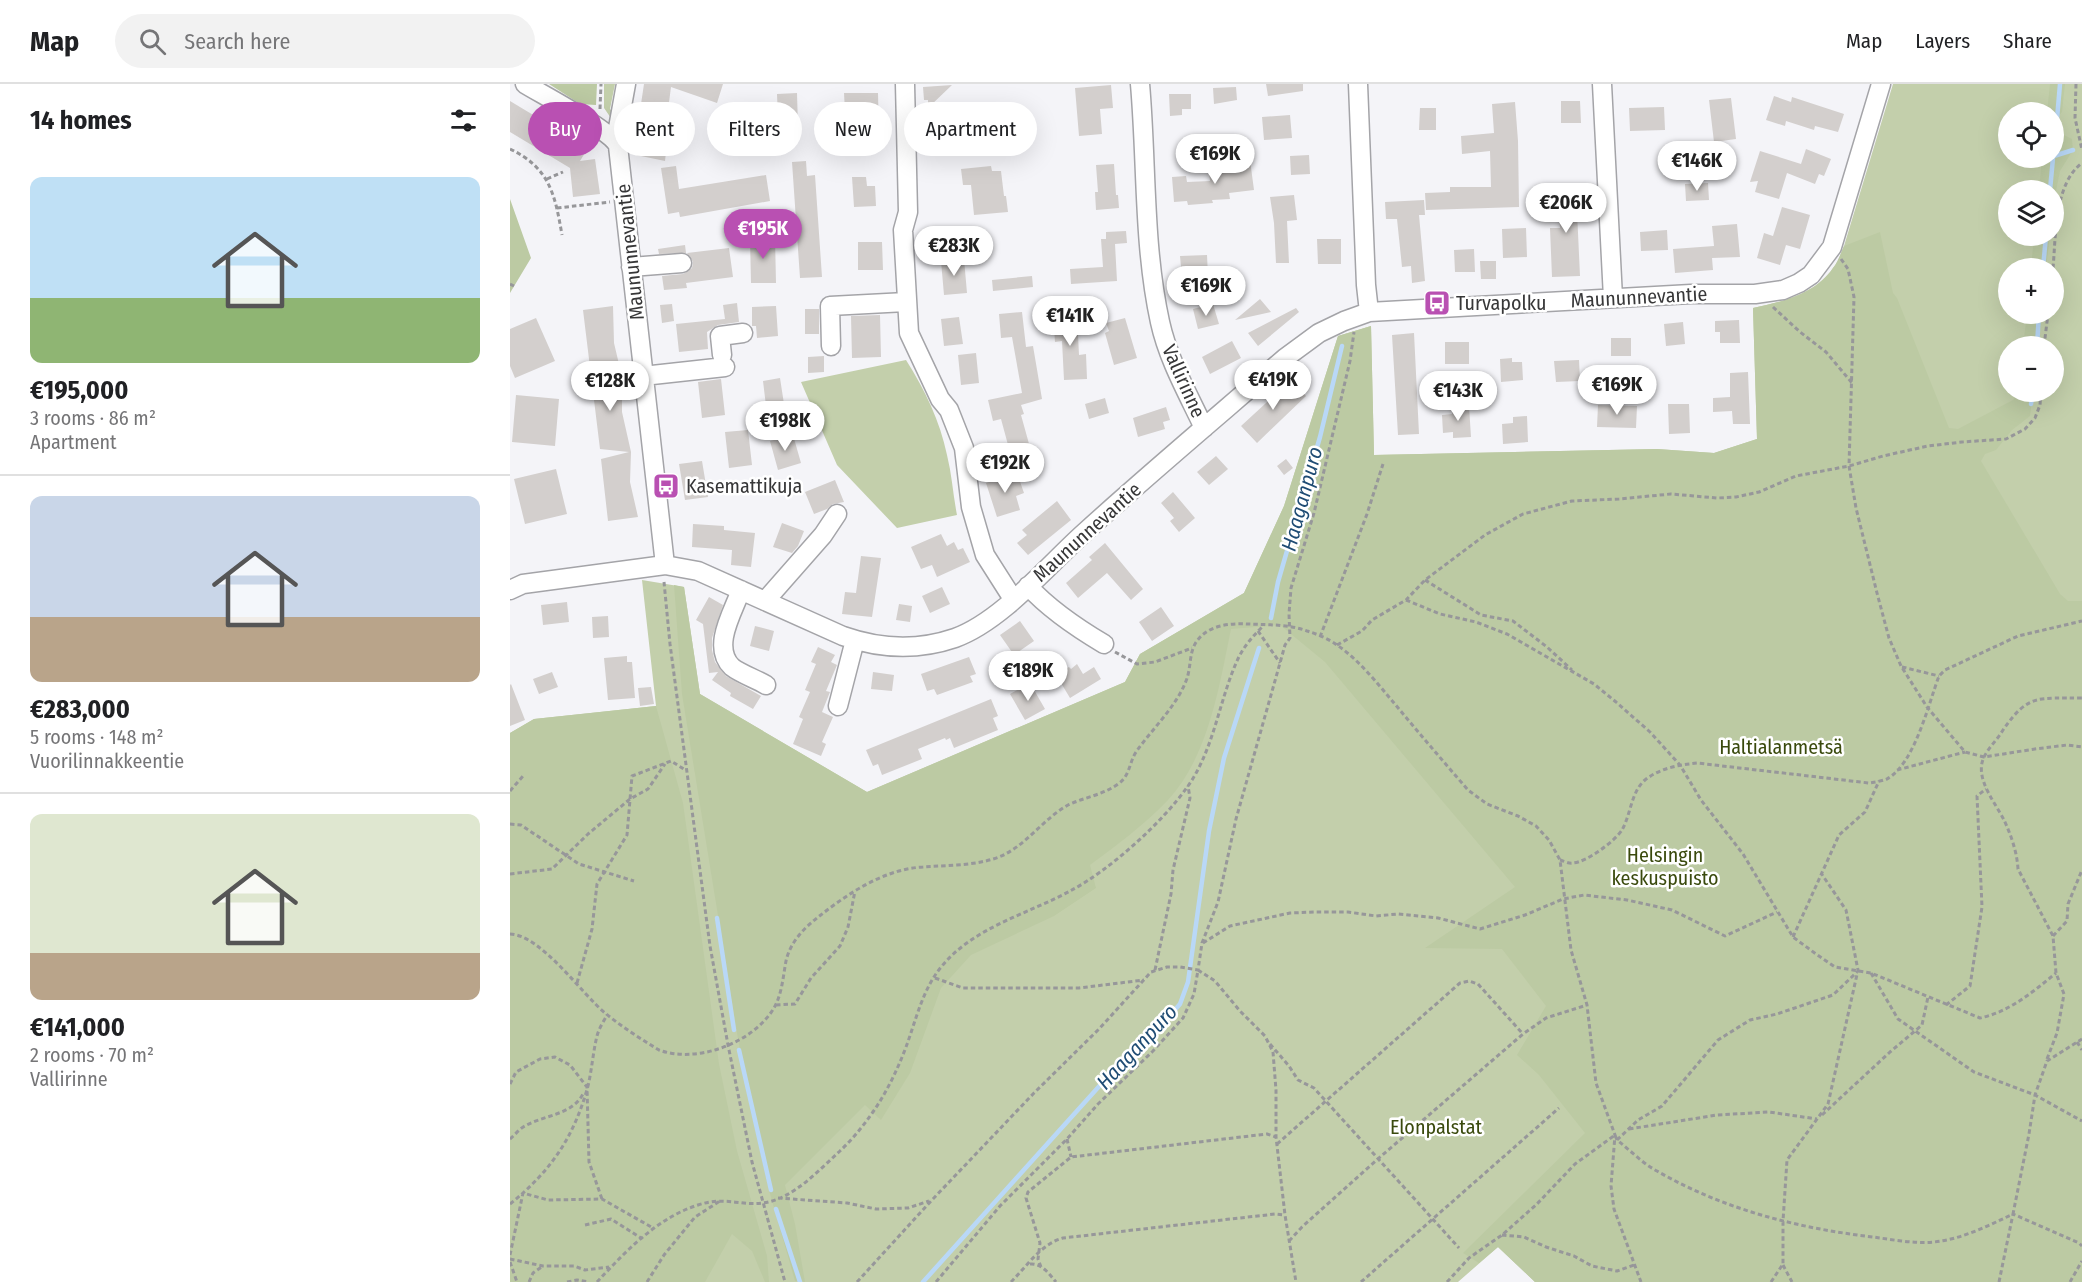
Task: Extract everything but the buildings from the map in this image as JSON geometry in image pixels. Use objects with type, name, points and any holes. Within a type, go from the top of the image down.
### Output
[{"type":"street","points":[[525,84],[555,102]]},
{"type":"street","points":[[602,131],[612,138],[618,128],[626,84]]},
{"type":"street","points":[[905,84],[908,212],[903,230],[909,333],[940,399],[949,410],[964,448],[971,507],[985,555],[1013,599]]},
{"type":"street","name":"Vallirinne","points":[[1140,84],[1150,255],[1160,323],[1173,361],[1204,428]]},
{"type":"street","points":[[1358,84],[1366,285],[1362,315]]},
{"type":"street","points":[[1602,84],[1613,298]]},
{"type":"street","name":"Maununnevantie","points":[[612,138],[618,147],[665,565],[698,571],[855,640],[886,647],[907,648],[956,638],[978,627],[1028,586],[1085,531],[1298,348],[1319,333],[1362,315],[1613,298],[1728,292],[1755,294],[1783,290],[1799,283],[1811,275],[1832,247],[1881,84]]},
{"type":"street","points":[[631,267],[682,262]]},
{"type":"street","points":[[831,346],[830,306],[906,302]]},
{"type":"street","points":[[643,376],[724,361],[720,336],[743,333]]},
{"type":"street","points":[[765,601],[823,535],[837,514]]},
{"type":"street","points":[[510,590],[524,584],[665,565]]},
{"type":"street","points":[[1028,586],[1053,609],[1104,644]]},
{"type":"street","points":[[741,590],[723,640],[724,656],[733,667],[766,685]]},
{"type":"street","points":[[838,706],[855,640]]},
{"type":"path","points":[[600,102],[601,84]]},
{"type":"path","points":[[2076,84],[2075,118],[2082,150]]},
{"type":"path","points":[[510,149],[530,161],[547,179],[552,188],[562,235]]},
{"type":"path","points":[[2054,258],[2062,193],[2075,169],[2082,163]]},
{"type":"path","points":[[547,179],[563,172]]},
{"type":"path","points":[[557,208],[615,201]]},
{"type":"path","points":[[1832,247],[1848,270],[1854,297],[1849,466],[1856,508],[1877,593],[1889,638],[1900,666],[1927,707],[1965,752],[1984,758],[2035,748],[2067,745],[2082,747]]},
{"type":"path","points":[[1755,294],[1826,352],[1851,383]]},
{"type":"path","points":[[936,1282],[1000,1206],[1067,1139],[1098,1104],[1153,1052],[1183,1018],[1194,994],[1202,944],[1218,902],[1236,819],[1280,663],[1290,638],[1288,614],[1291,588],[1314,513],[1354,335],[1362,315]]},
{"type":"path","points":[[1337,645],[1362,631],[1372,620],[1406,600],[1425,580],[1485,535],[1523,514],[1572,501],[1671,494],[1717,498],[1736,497],[1759,492],[1796,476],[1849,466],[1928,446],[1962,441],[2006,439],[2025,429],[2035,418],[2040,402]]},
{"type":"path","points":[[1320,637],[1383,464]]},
{"type":"path","points":[[665,565],[662,573],[666,588],[670,644],[710,946],[728,1045],[762,1203],[786,1282]]},
{"type":"path","points":[[1425,580],[1481,615],[1513,621],[1576,673]]},
{"type":"path","points":[[1406,600],[1440,614],[1476,622],[1507,634],[1594,684],[1642,724],[1680,765],[1701,800],[1743,854],[1793,937],[1835,966],[1871,973],[1980,1018],[1994,1015],[2027,997],[2056,973]]},
{"type":"path","points":[[1560,860],[1575,863],[1603,848],[1621,830],[1635,795],[1644,781],[1659,772],[1680,765],[1697,763],[1869,783],[1886,780],[1905,761],[1913,747],[1939,676],[1945,670],[2018,636],[2082,621]]},
{"type":"path","points":[[510,934],[530,942],[553,959],[607,1015],[651,1045],[669,1054],[696,1054],[717,1050],[750,1031],[763,1021],[776,1005],[782,987],[786,960],[794,943],[808,925],[855,891],[900,871],[922,867],[947,867],[999,857],[1021,843],[1068,806],[1096,796],[1122,782],[1127,776],[1134,755],[1186,680],[1193,648],[1199,638],[1224,624],[1290,627],[1337,645],[1368,673],[1468,790],[1487,804],[1536,826],[1549,840],[1560,860],[1571,950],[1587,1005],[1596,1083],[1617,1140],[1654,1169],[1709,1198],[1783,1221],[1842,1233],[1923,1243],[1962,1236],[2013,1214],[2082,1246]]},
{"type":"path","points":[[597,1282],[641,1238],[675,1215],[697,1205],[721,1200],[762,1203],[795,1191],[840,1150],[875,1111],[889,1089],[927,990],[942,965],[969,941],[1071,891],[1099,873],[1164,816],[1199,769],[1237,660],[1248,641],[1264,625]]},
{"type":"path","points":[[1258,631],[1280,663]]},
{"type":"path","points":[[1104,644],[1130,662],[1137,664],[1155,662],[1193,648]]},
{"type":"path","points":[[1900,666],[1939,676]]},
{"type":"path","points":[[1999,1282],[2035,1095],[2057,1033],[2064,994],[2056,973],[2053,936],[2018,868],[2018,859],[2010,835],[1986,788],[1982,771],[1984,758],[2022,706],[2033,700],[2082,698]]},
{"type":"path","points":[[1897,770],[1965,752]]},
{"type":"path","points":[[577,983],[592,929],[597,884],[627,835],[632,776],[671,761],[687,771]]},
{"type":"path","points":[[510,874],[552,869],[588,834],[630,799],[648,789],[666,763]]},
{"type":"path","points":[[510,791],[524,776]]},
{"type":"path","points":[[1793,937],[1839,835],[1865,812],[1879,781]]},
{"type":"path","points":[[1155,970],[1171,894],[1173,870],[1190,798],[1188,786]]},
{"type":"path","points":[[1946,1005],[1970,986],[1982,907],[1977,796],[1986,788]]},
{"type":"path","points":[[510,824],[521,825],[579,864],[634,881]]},
{"type":"path","points":[[2053,936],[2067,921],[2068,904],[2082,870]]},
{"type":"path","points":[[1792,1282],[1783,1264],[1787,1160],[1828,1104],[1858,970],[1846,910],[1821,873]]},
{"type":"path","points":[[776,1005],[795,1004],[811,978],[840,946],[848,927],[855,891]]},
{"type":"path","points":[[1202,944],[1230,926],[1290,913],[1348,912],[1376,916],[1398,914],[1438,918],[1480,929],[1563,899],[1584,894],[1672,910],[1725,936],[1778,912]]},
{"type":"path","points":[[857,1282],[931,1200],[1145,980],[1155,970],[1167,967],[1197,970],[1215,981],[1289,1066],[1298,1080],[1314,1088],[1459,1248]]},
{"type":"path","points":[[1617,1140],[1638,1120],[1662,1106],[1718,1040],[1750,1020],[1777,1014],[1833,995],[1858,970]]},
{"type":"path","points":[[1871,973],[1898,1019],[1915,1031],[1974,1072],[2035,1095],[2082,1121]]},
{"type":"path","points":[[935,978],[963,987],[988,988],[1079,988],[1145,980]]},
{"type":"path","points":[[1277,1144],[1460,983],[1469,981],[1478,984],[1523,1034]]},
{"type":"path","points":[[1817,1119],[1922,1025],[1928,997]]},
{"type":"path","points":[[1289,1241],[1379,1158],[1523,1034],[1546,1018],[1587,1005]]},
{"type":"path","points":[[510,1204],[552,1163],[574,1127],[587,1087],[597,1034],[607,1015]]},
{"type":"path","points":[[1267,1040],[1273,1052],[1276,1090],[1275,1137],[1296,1282]]},
{"type":"path","points":[[2047,1061],[2082,1040]]},
{"type":"path","points":[[2077,1042],[2082,1050]]},
{"type":"path","points":[[510,1084],[516,1072],[540,1059],[555,1057],[570,1065],[587,1087],[589,1162],[602,1199]]},
{"type":"path","points":[[510,1139],[523,1127],[561,1113],[579,1101],[587,1087]]},
{"type":"path","points":[[1361,1282],[1559,1108]]},
{"type":"path","points":[[1629,1129],[1717,1115],[1769,1112],[1817,1119]]},
{"type":"path","points":[[1041,1267],[1038,1259],[1040,1243],[1026,1197],[1028,1192],[1071,1156],[1267,1134],[1275,1137]]},
{"type":"path","points":[[1447,1282],[1469,1258],[1502,1235],[1536,1205],[1575,1164],[1615,1135]]},
{"type":"path","points":[[1615,1135],[1611,1186],[1614,1209],[1641,1282]]},
{"type":"path","points":[[1067,1139],[1071,1156]]},
{"type":"path","points":[[523,1193],[548,1200],[602,1199],[653,1228]]},
{"type":"path","points":[[517,1282],[510,1259],[523,1193]]},
{"type":"path","points":[[776,1198],[848,1203],[876,1209],[908,1208],[931,1200]]},
{"type":"path","points":[[647,1282],[664,1255],[695,1217],[721,1200]]},
{"type":"path","points":[[1011,1282],[1053,1240],[1275,1214],[1285,1215]]},
{"type":"path","points":[[585,1225],[611,1219],[641,1238]]},
{"type":"path","points":[[1502,1235],[1524,1237],[1574,1256],[1592,1266],[1617,1271],[1634,1265]]},
{"type":"path","points":[[510,1259],[543,1266],[574,1266],[585,1270],[611,1267]]},
{"type":"path","points":[[2070,1282],[2082,1261]]},
{"type":"path","points":[[1030,1264],[1036,1263],[1056,1282]]},
{"type":"path","points":[[1771,1282],[1783,1264]]},
{"type":"path","points":[[529,1282],[533,1273],[543,1266]]},
{"type":"path","points":[[567,1282],[577,1280],[589,1282]]},
{"type":"green space","points":[[549,84],[597,84],[596,102],[577,102]]},
{"type":"green space","points":[[604,84],[615,84],[610,109],[614,114],[613,121],[604,108]]},
{"type":"green space","name":"Helsingin keskuspuisto","points":[[1893,84],[2082,84],[2082,1282],[1535,1282],[1498,1247],[1458,1282],[510,1282],[510,733],[534,719],[656,706],[642,580],[684,587],[700,694],[867,792],[1125,682],[1140,654],[1244,593],[1284,506],[1338,336],[1371,326],[1374,455],[1657,449],[1714,453],[1757,439],[1753,308],[1797,296],[1826,277],[1839,257]]},
{"type":"green space","points":[[2050,84],[2065,84],[2063,102],[2048,102]]},
{"type":"green space","points":[[2064,135],[2072,139],[2073,150],[2064,165]]},
{"type":"green space","points":[[2041,168],[2062,168],[2058,180],[2040,180]]},
{"type":"green space","points":[[510,199],[531,258],[510,293]]},
{"type":"green space","name":"Haltialanmetsä","points":[[1880,232],[1893,293],[1949,428],[1958,429],[2009,402],[2032,402],[2030,416],[2012,430],[1996,450],[1985,454],[1981,461],[2060,594],[2068,601],[2082,601],[2082,1282],[1535,1282],[1498,1247],[1479,1263],[1463,1253],[1585,1133],[1539,1075],[1517,1055],[1546,1006],[1502,949],[1425,948],[1515,887],[1325,662],[1280,625],[1231,629],[1217,697],[1203,741],[1193,762],[1182,782],[1159,809],[1090,865],[1096,888],[1054,916],[971,955],[941,988],[910,1073],[881,1120],[865,1105],[785,1185],[795,1224],[805,1282],[795,1281],[769,1190],[747,1094],[682,694],[674,585],[684,587],[700,694],[867,792],[1125,682],[1140,654],[1244,593],[1284,506],[1338,336],[1371,326],[1374,455],[1657,449],[1714,453],[1757,439],[1753,308],[1798,296],[1817,284],[1826,277],[1836,263],[1844,246]]},
{"type":"green space","points":[[2033,246],[2049,246],[2047,258],[2032,258]]},
{"type":"green space","points":[[2026,324],[2041,324],[2039,336],[2024,336]]},
{"type":"green space","points":[[906,360],[925,394],[944,442],[957,515],[897,528],[837,465],[801,382]]},
{"type":"green space","points":[[656,706],[683,803],[719,1064],[737,1151],[767,1256],[769,1282],[765,1282],[752,1251],[732,1234],[705,1282],[510,1282],[510,733],[534,719]]},
{"type":"waterway","points":[[2058,102],[2060,84]]},
{"type":"waterway","points":[[2064,153],[2073,150]]},
{"type":"waterway","points":[[2051,180],[2052,168]]},
{"type":"waterway","points":[[2044,258],[2045,246]]},
{"type":"waterway","points":[[2038,324],[2038,336]]},
{"type":"waterway","name":"Haaganpuro","points":[[1271,618],[1278,582],[1320,437],[1342,346]]},
{"type":"waterway","name":"Haaganpuro","points":[[923,1282],[1103,1082],[1160,1027],[1180,1004],[1188,982],[1209,831],[1224,758],[1259,648]]},
{"type":"waterway","name":"Haaganpuro","points":[[717,918],[734,1030]]},
{"type":"waterway","name":"Haaganpuro","points":[[739,1050],[771,1190]]},
{"type":"waterway","name":"Haaganpuro","points":[[776,1209],[800,1282]]},
{"type":"place","name":"Turvapolku","points":[[1437,303]]},
{"type":"place","name":"Kasemattikuja","points":[[666,486]]},
{"type":"park label","name":"Elonpalstat","points":[[1436,1127]]}]
